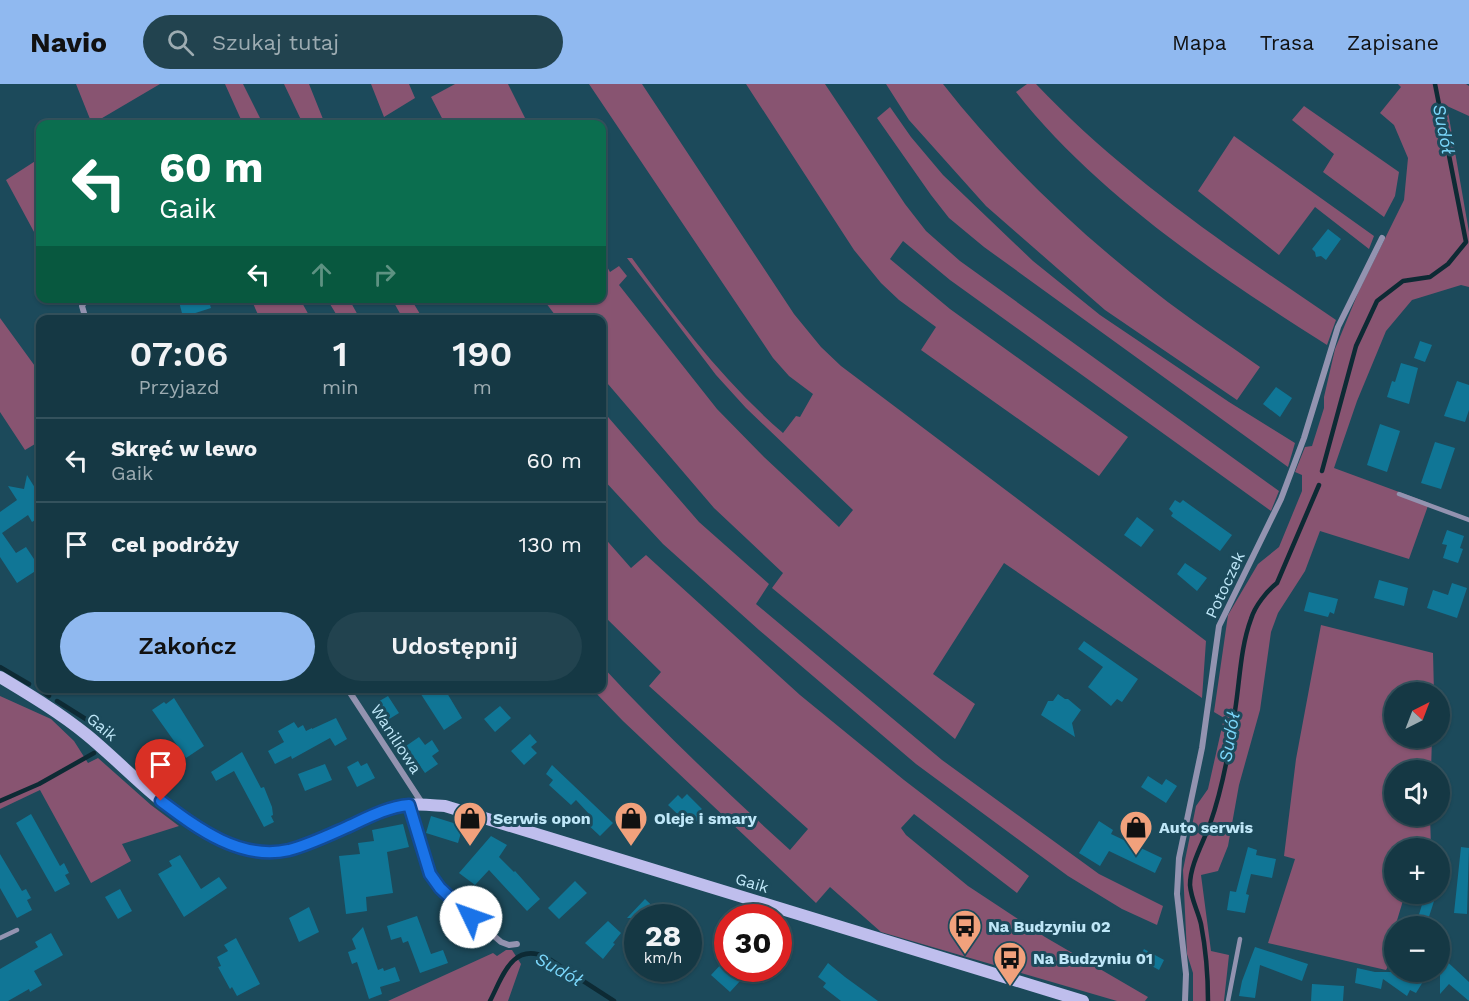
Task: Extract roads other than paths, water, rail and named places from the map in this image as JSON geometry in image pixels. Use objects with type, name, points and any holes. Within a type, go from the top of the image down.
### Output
[{"type":"street","name":"Potoczek","points":[[1185,1001],[1186,974],[1177,894],[1179,858],[1202,748],[1219,626],[1281,499],[1304,438],[1338,327],[1382,238]]},
{"type":"street","name":"Gaik","points":[[0,677],[57,711],[90,737],[161,801],[190,822],[246,850],[271,852],[289,850],[389,809],[415,804],[445,806],[1083,1001]]},
{"type":"street","name":"Waniliowa","points":[[350,693],[415,804]]},
{"type":"street","points":[[415,804],[430,874],[440,888],[501,942],[509,945],[517,944]]},
{"type":"lane","points":[[1399,494],[1469,520]]},
{"type":"lane","points":[[0,938],[17,930]]},
{"type":"lane","points":[[1228,1001],[1240,939]]},
{"type":"waterway","name":"Sudół","points":[[1322,471],[1356,346],[1377,301],[1403,281],[1430,277],[1448,264],[1466,242],[1435,84]]},
{"type":"waterway","name":"Sudół","points":[[1208,1001],[1203,934],[1190,885],[1192,870],[1210,824],[1222,781],[1234,718],[1243,650],[1251,619],[1261,600],[1277,583],[1319,485]]},
{"type":"waterway","points":[[0,667],[29,684]]},
{"type":"waterway","points":[[45,693],[49,696]]},
{"type":"waterway","points":[[57,701],[100,730]]},
{"type":"waterway","points":[[0,801],[39,784],[94,753]]},
{"type":"waterway","name":"Sudół","points":[[490,1001],[504,972],[510,964],[525,954],[546,957],[614,1001]]},
{"type":"place","name":"Serwis opon","points":[[470,847]]},
{"type":"place","name":"Oleje i smary","points":[[631,847]]},
{"type":"place","name":"Auto serwis","points":[[1136,856]]},
{"type":"place","name":"Na Budzyniu 02","points":[[965,955]]},
{"type":"place","name":"Na Budzyniu 01","points":[[1010,987]]}]
